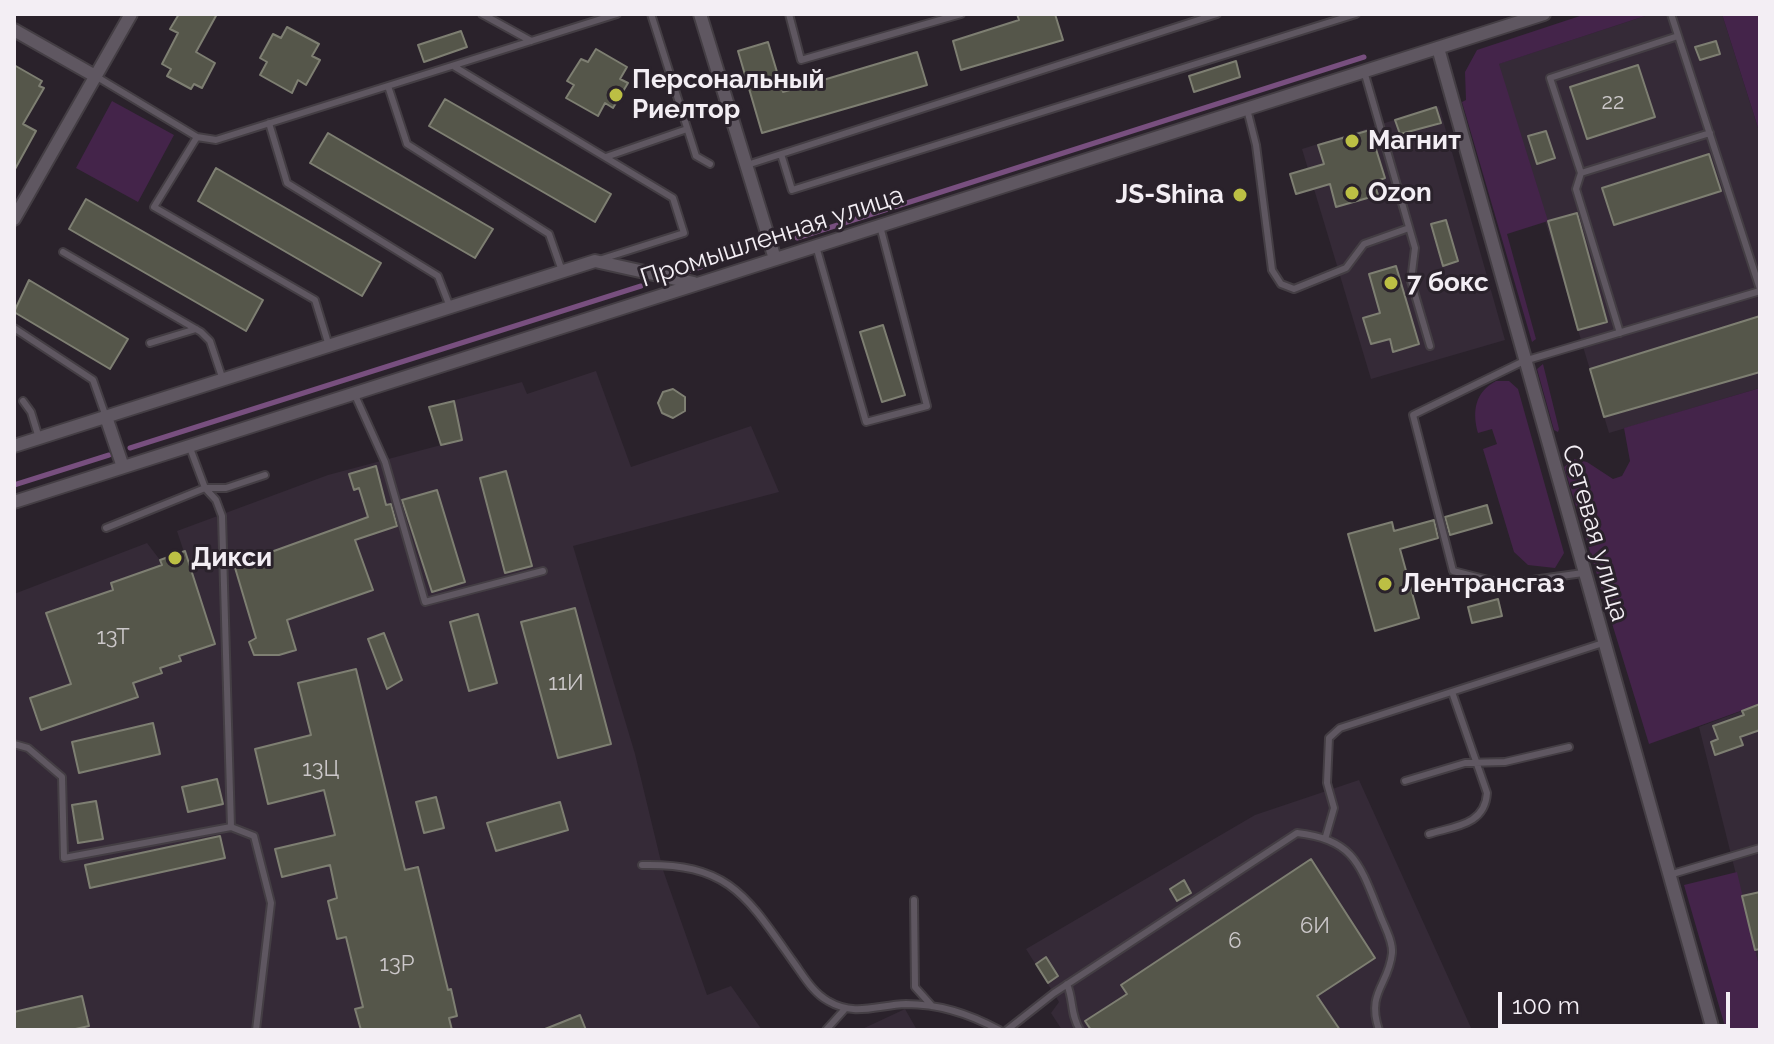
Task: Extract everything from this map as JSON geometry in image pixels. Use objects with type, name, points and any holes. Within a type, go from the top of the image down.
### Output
[{"type":"street","points":[[14,219],[131,14]]},
{"type":"street","points":[[700,14],[775,259]]},
{"type":"street","name":"Промышленная улица","points":[[14,502],[1438,48],[1518,18],[1544,14]]},
{"type":"street","points":[[14,30],[95,76]]},
{"type":"street","name":"Сетевая улица","points":[[1438,48],[1713,1030]]},
{"type":"street","points":[[14,446],[595,261],[697,284]]},
{"type":"street","points":[[106,417],[123,467]]},
{"type":"lane","points":[[482,14],[531,41]]},
{"type":"lane","points":[[95,76],[197,137],[216,140],[617,14]]},
{"type":"lane","points":[[651,14],[696,156],[710,164]]},
{"type":"lane","points":[[789,14],[801,60],[961,14]]},
{"type":"lane","points":[[747,165],[1217,14]]},
{"type":"lane","points":[[781,154],[792,190],[1356,14]]},
{"type":"lane","points":[[1583,573],[1504,584],[1453,571],[1413,415],[1524,361],[1760,290],[1671,14]]},
{"type":"lane","points":[[1620,333],[1576,189],[1581,173],[1550,78],[1678,36]]},
{"type":"lane","points":[[454,66],[673,198],[684,233],[595,261]]},
{"type":"lane","points":[[1364,71],[1415,248],[1411,281],[1430,346]]},
{"type":"lane","points":[[388,86],[407,144],[549,234],[562,271]]},
{"type":"lane","points":[[1247,109],[1256,145],[1272,270],[1281,284],[1294,289],[1346,268],[1364,244],[1409,228]]},
{"type":"lane","points":[[269,123],[287,183],[438,276],[450,307]]},
{"type":"lane","points":[[606,157],[687,129]]},
{"type":"lane","points":[[1581,173],[1710,133]]},
{"type":"lane","points":[[197,137],[154,207],[315,300],[329,346]]},
{"type":"lane","points":[[816,246],[866,422],[927,406],[880,226]]},
{"type":"lane","points":[[63,252],[196,329],[210,341],[223,380]]},
{"type":"lane","points":[[14,328],[93,380],[106,417]]},
{"type":"lane","points":[[150,343],[196,329]]},
{"type":"lane","points":[[354,393],[385,462],[425,602],[543,571]]},
{"type":"lane","points":[[23,401],[39,438]]},
{"type":"lane","points":[[189,446],[205,488],[216,500],[222,516],[231,827]]},
{"type":"lane","points":[[106,528],[205,488],[226,488],[265,475]]},
{"type":"lane","points":[[1326,836],[1334,808],[1327,783],[1329,738],[1340,728],[1603,643]]},
{"type":"lane","points":[[1429,834],[1480,816],[1487,793],[1452,692]]},
{"type":"lane","points":[[14,744],[28,748],[62,777],[64,858],[231,827],[254,836],[271,903],[256,1030]]},
{"type":"lane","points":[[1405,781],[1477,763],[1505,762],[1569,747]]},
{"type":"lane","points":[[1007,1030],[1067,984],[1297,833],[1326,836],[1346,848],[1362,869],[1393,948],[1391,963],[1375,992],[1379,1030]]},
{"type":"lane","points":[[1669,875],[1760,848]]},
{"type":"lane","points":[[642,865],[676,864],[732,884],[753,905],[811,986],[844,1010],[867,1011],[903,1004],[932,1006],[963,1012],[999,1030]]},
{"type":"lane","points":[[914,900],[915,987],[932,1006]]},
{"type":"lane","points":[[1067,984],[1072,996],[1070,1015],[1080,1030]]},
{"type":"lane","points":[[826,1030],[844,1010]]},
{"type":"shaded area","points":[[1586,14],[1651,14],[1499,64],[1548,221],[1507,234],[1536,339],[1532,342],[1462,102],[1466,100],[1465,72],[1477,50]]},
{"type":"shaded area","points":[[1651,14],[1722,14],[1760,134],[1760,388],[1609,433],[1498,64]]},
{"type":"shaded area","points":[[1722,14],[1760,14],[1760,134]]},
{"type":"shaded area","points":[[112,101],[174,135],[138,202],[76,168]]},
{"type":"shaded area","points":[[1439,106],[1505,340],[1371,379],[1302,149]]},
{"type":"shaded area","points":[[1543,364],[1558,432],[1554,430],[1537,369]]},
{"type":"shaded area","points":[[596,371],[631,467],[751,426],[779,492],[573,546],[635,754],[663,870],[707,995],[731,986],[762,1030],[14,1030],[14,594],[147,543],[160,560],[190,652],[215,645],[177,531],[328,475],[441,445],[429,407],[522,382],[527,394]]},
{"type":"shaded area","points":[[1496,381],[1509,381],[1518,389],[1564,553],[1555,568],[1528,565],[1514,552],[1483,449],[1497,444],[1492,429],[1478,433],[1475,417],[1479,396]]},
{"type":"shaded area","points":[[1760,388],[1760,704],[1649,744],[1564,467],[1574,459],[1587,462],[1613,479],[1622,476],[1630,461],[1624,428]]},
{"type":"shaded area","points":[[1760,704],[1760,970],[1699,727]]},
{"type":"shaded area","points":[[1359,780],[1472,1030],[1062,1030],[1051,1013],[1059,1002],[1026,949],[1255,815]]},
{"type":"shaded area","points":[[1737,872],[1760,970],[1760,1030],[1726,1030],[1684,885]]},
{"type":"shaded area","points":[[905,1009],[917,1030],[860,1030]]},
{"type":"building","points":[[179,14],[217,14],[196,52],[215,63],[202,88],[194,84],[191,89],[167,76],[171,69],[162,64],[178,33],[170,29]]},
{"type":"building","points":[[1017,14],[1055,14],[1063,40],[961,70],[953,41],[1019,20]]},
{"type":"building","points":[[287,27],[319,44],[312,56],[320,60],[306,85],[298,80],[292,93],[260,75],[267,62],[260,58],[273,34],[281,38]]},
{"type":"building","points":[[461,31],[467,47],[424,62],[418,45]]},
{"type":"building","points":[[1716,41],[1720,54],[1700,60],[1695,47]]},
{"type":"building","points":[[768,42],[783,92],[917,52],[927,85],[762,133],[738,51]]},
{"type":"building","points":[[596,49],[627,67],[620,79],[628,83],[613,108],[605,103],[598,116],[566,98],[574,85],[567,81],[581,59],[588,62]]},
{"type":"building","points":[[1236,61],[1240,77],[1194,92],[1189,76]]},
{"type":"building","points":[[14,65],[42,81],[39,86],[44,88],[23,124],[36,131],[14,171]]},
{"type":"building","points":[[1638,65],[1655,117],[1587,139],[1570,87]]},
{"type":"building","points":[[445,99],[611,194],[595,222],[429,126]]},
{"type":"building","points":[[1436,107],[1441,123],[1400,134],[1395,120]]},
{"type":"building","points":[[1370,130],[1385,178],[1374,182],[1378,195],[1336,207],[1330,184],[1296,194],[1290,174],[1324,164],[1318,145]]},
{"type":"building","points":[[1546,131],[1555,158],[1537,164],[1528,136]]},
{"type":"building","points":[[328,133],[493,229],[475,258],[310,163]]},
{"type":"building","points":[[1709,154],[1721,191],[1614,225],[1602,188]]},
{"type":"building","points":[[216,168],[381,263],[362,296],[198,201]]},
{"type":"building","points":[[86,199],[263,300],[246,331],[69,229]]},
{"type":"building","points":[[1577,213],[1607,322],[1578,330],[1548,221]]},
{"type":"building","points":[[1446,220],[1458,261],[1443,266],[1431,224]]},
{"type":"building","points":[[1396,266],[1419,344],[1393,352],[1390,339],[1371,344],[1363,318],[1380,313],[1369,274]]},
{"type":"building","points":[[29,280],[128,339],[110,369],[14,312]]},
{"type":"building","points":[[1760,316],[1760,372],[1604,417],[1590,369]]},
{"type":"building","points":[[883,325],[905,395],[882,402],[860,332]]},
{"type":"building","points":[[673,389],[685,397],[685,411],[673,418],[662,413],[658,403],[663,392]]},
{"type":"building","points":[[454,401],[462,440],[441,445],[429,407]]},
{"type":"building","points":[[376,466],[386,505],[391,504],[397,526],[355,540],[373,590],[287,620],[296,650],[279,655],[254,655],[249,642],[256,638],[233,561],[247,556],[249,560],[368,517],[359,488],[354,490],[349,474]]},
{"type":"building","points":[[506,471],[532,566],[505,573],[480,478]]},
{"type":"building","points":[[437,490],[465,582],[432,592],[402,500]]},
{"type":"building","points":[[1487,505],[1492,523],[1450,535],[1445,517]]},
{"type":"building","name":"Лентрансгаз","points":[[1434,520],[1438,538],[1400,549],[1419,618],[1375,631],[1348,534],[1392,522],[1394,531]]},
{"type":"building","points":[[185,551],[215,644],[179,656],[181,661],[160,668],[162,673],[133,683],[138,697],[41,730],[30,698],[71,684],[46,613],[113,590],[111,583],[162,565],[160,560]]},
{"type":"building","points":[[1498,599],[1502,616],[1472,623],[1468,607]]},
{"type":"building","points":[[575,608],[611,744],[558,758],[521,622]]},
{"type":"building","points":[[478,614],[497,683],[469,691],[450,622]]},
{"type":"building","points":[[384,633],[402,680],[387,689],[368,639]]},
{"type":"building","points":[[356,669],[405,870],[418,867],[448,990],[451,989],[457,1016],[449,1018],[452,1030],[361,1030],[355,1009],[363,1007],[346,937],[337,939],[328,901],[337,898],[330,865],[282,877],[275,849],[335,835],[324,790],[268,804],[255,749],[311,735],[298,683]]},
{"type":"building","points":[[1760,704],[1760,730],[1740,737],[1743,745],[1715,755],[1711,742],[1718,739],[1713,726],[1744,715],[1742,711]]},
{"type":"building","points":[[153,723],[160,754],[79,773],[72,742]]},
{"type":"building","points":[[217,779],[223,804],[188,812],[182,787]]},
{"type":"building","points":[[436,797],[444,828],[424,833],[416,802]]},
{"type":"building","points":[[96,801],[103,839],[78,843],[72,805]]},
{"type":"building","points":[[560,802],[568,830],[496,851],[487,823]]},
{"type":"building","points":[[220,836],[225,858],[90,888],[85,865]]},
{"type":"building","points":[[1311,859],[1375,958],[1317,996],[1340,1030],[1091,1030],[1085,1021],[1127,994],[1121,985]]},
{"type":"building","points":[[1184,880],[1191,893],[1177,901],[1170,889]]},
{"type":"building","points":[[1760,892],[1760,949],[1755,950],[1742,896]]},
{"type":"building","points":[[1046,957],[1058,976],[1048,983],[1036,964]]},
{"type":"building","points":[[82,996],[89,1026],[71,1030],[14,1030],[14,1012]]},
{"type":"building","points":[[580,1015],[586,1030],[545,1030],[545,1029]]},
{"type":"waterway","points":[[797,238],[1364,57]]},
{"type":"waterway","points":[[688,271],[741,254]]},
{"type":"waterway","points":[[130,448],[641,286]]},
{"type":"waterway","points":[[14,485],[109,455]]},
{"type":"place","name":"Персональный Риелтор","points":[[616,95]]},
{"type":"place","name":"Магнит","points":[[1352,141]]},
{"type":"place","name":"Ozon","points":[[1352,193]]},
{"type":"place","name":"JS-Shina","points":[[1240,195]]},
{"type":"place","name":"7 бокс","points":[[1391,283]]},
{"type":"place","name":"Дикси","points":[[175,558]]},
{"type":"place","name":"Лентрансгаз","points":[[1385,584]]}]
